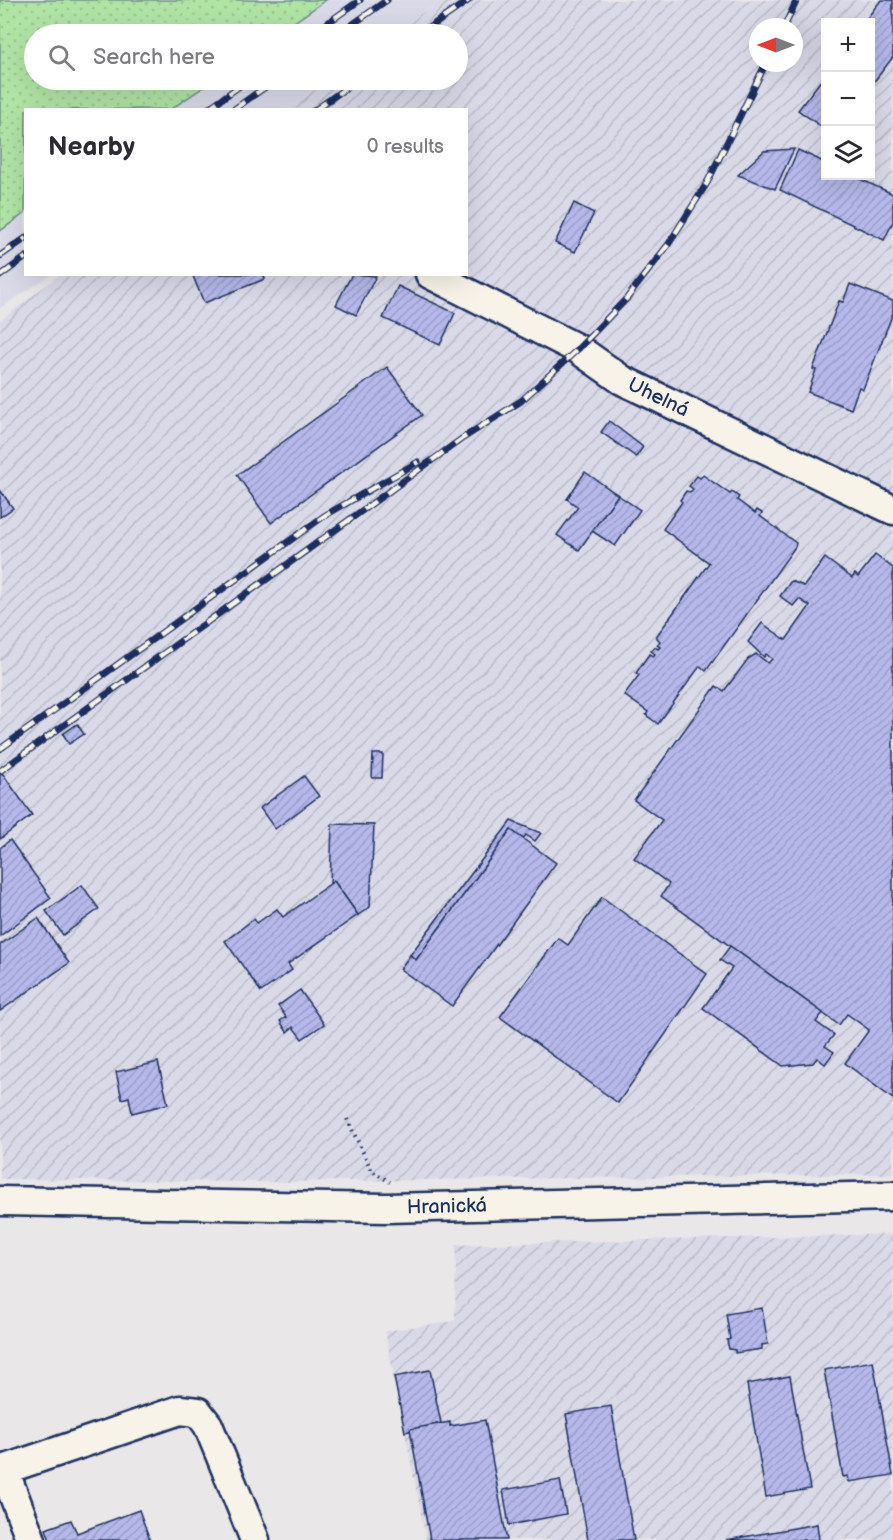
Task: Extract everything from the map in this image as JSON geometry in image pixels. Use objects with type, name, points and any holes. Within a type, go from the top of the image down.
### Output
[{"type":"street","name":"Uhelná","points":[[434,276],[578,349],[622,380],[893,510]]},
{"type":"street","name":"Hranická","points":[[0,1201],[386,1208],[893,1196]]},
{"type":"street","points":[[30,1540],[2,1470],[180,1410],[198,1412],[208,1425],[248,1538]]},
{"type":"shaded area","points":[[326,0],[441,0],[406,24],[291,24]]},
{"type":"shaded area","points":[[441,0],[893,0],[893,1174],[274,1182],[0,1179],[0,321],[58,276],[468,276],[468,108],[287,108],[314,90],[468,90],[468,24],[406,24]]},
{"type":"shaded area","points":[[199,90],[314,90],[287,108],[172,108]]},
{"type":"shaded area","points":[[24,214],[24,276],[49,276],[0,308],[0,231]]},
{"type":"shaded area","points":[[893,1234],[893,1540],[426,1540],[385,1331],[455,1321],[456,1245]]},
{"type":"green space","points":[[0,0],[326,0],[291,24],[24,24],[24,90],[199,90],[172,108],[24,108],[24,214],[0,231]]},
{"type":"building","points":[[881,0],[893,0],[893,57],[875,80],[875,18],[867,18]]},
{"type":"building","points":[[821,80],[821,126],[798,110]]},
{"type":"building","points":[[794,149],[775,189],[738,175],[764,151]]},
{"type":"building","points":[[798,150],[821,161],[821,180],[862,180],[893,194],[893,222],[884,240],[780,190]]},
{"type":"building","points":[[574,203],[594,213],[575,252],[555,243]]},
{"type":"building","points":[[193,276],[264,276],[265,279],[204,303]]},
{"type":"building","points":[[351,276],[376,276],[356,315],[336,305]]},
{"type":"building","points":[[850,284],[893,301],[893,313],[863,389],[859,387],[851,409],[808,392],[816,370],[813,369],[839,301],[843,302]]},
{"type":"building","points":[[398,286],[455,313],[440,345],[383,318]]},
{"type":"building","points":[[387,367],[422,415],[271,523],[237,475]]},
{"type":"building","points":[[609,421],[643,447],[636,457],[601,432]]},
{"type":"building","points":[[585,472],[618,495],[579,550],[557,535],[578,507],[567,499]]},
{"type":"building","points":[[703,475],[730,494],[732,492],[739,497],[737,500],[755,513],[757,510],[762,513],[760,516],[796,543],[706,671],[700,666],[658,724],[646,715],[648,712],[624,695],[639,675],[636,673],[649,654],[653,656],[655,654],[651,651],[655,647],[658,649],[660,647],[657,645],[660,641],[656,637],[709,563],[663,529],[682,502],[680,500],[686,491],[690,492],[693,489],[689,486],[697,476],[700,478]]},
{"type":"building","points":[[0,490],[13,508],[0,517]]},
{"type":"building","points":[[618,495],[640,510],[615,546],[592,531]]},
{"type":"building","points":[[875,555],[893,568],[893,1099],[845,1063],[869,1030],[847,1014],[839,1025],[661,896],[669,884],[634,858],[662,820],[634,800],[716,686],[724,691],[748,659],[756,654],[768,663],[772,659],[766,654],[764,657],[748,642],[762,623],[786,640],[810,606],[799,599],[793,606],[780,596],[791,581],[804,586],[825,558],[852,578],[855,574],[858,577]]},
{"type":"building","points":[[77,724],[84,734],[69,744],[63,734]]},
{"type":"building","points":[[373,754],[383,754],[382,778],[372,778]]},
{"type":"building","points":[[0,770],[32,815],[0,839]]},
{"type":"building","points":[[304,776],[319,796],[275,829],[260,808]]},
{"type":"building","points":[[511,821],[541,833],[535,841],[526,835],[523,839],[511,830],[416,960],[410,955]]},
{"type":"building","points":[[332,824],[374,825],[370,907],[358,915],[334,881],[330,884]]},
{"type":"building","points":[[511,830],[556,863],[452,1006],[400,969],[410,955],[416,960]]},
{"type":"building","points":[[10,840],[51,898],[0,936],[0,848]]},
{"type":"building","points":[[334,881],[358,915],[288,964],[292,970],[261,992],[225,941],[254,919],[257,923],[277,909],[283,917]]},
{"type":"building","points":[[82,885],[99,909],[63,935],[46,911]]},
{"type":"building","points":[[602,897],[707,974],[618,1103],[500,1017],[558,938],[568,945]]},
{"type":"building","points":[[38,918],[69,963],[0,1011],[0,945]]},
{"type":"building","points":[[730,946],[823,1013],[816,1022],[834,1035],[825,1046],[834,1052],[825,1064],[817,1058],[813,1063],[783,1066],[703,1008],[732,968],[720,960]]},
{"type":"building","points":[[300,990],[324,1024],[302,1039],[293,1027],[287,1032],[280,1021],[286,1017],[278,1006]]},
{"type":"building","points":[[158,1062],[168,1104],[132,1113],[129,1097],[122,1099],[116,1072]]},
{"type":"building","points":[[762,1308],[768,1344],[762,1345],[762,1349],[735,1353],[735,1350],[729,1349],[727,1340],[730,1339],[726,1314]]},
{"type":"building","points":[[873,1361],[893,1475],[849,1482],[848,1476],[843,1477],[824,1370]]},
{"type":"building","points":[[430,1370],[441,1423],[405,1432],[394,1377]]},
{"type":"building","points":[[790,1376],[810,1489],[766,1497],[747,1384]]},
{"type":"building","points":[[611,1406],[634,1540],[588,1540],[566,1414]]},
{"type":"building","points":[[485,1420],[507,1540],[430,1540],[410,1429],[450,1422],[450,1426]]},
{"type":"building","points":[[560,1480],[566,1514],[509,1525],[503,1490]]},
{"type":"building","points":[[139,1510],[150,1540],[50,1540],[46,1529],[71,1520],[77,1533]]},
{"type":"building","points":[[817,1524],[819,1540],[726,1540]]},
{"type":"railway","points":[[326,24],[360,0]]},
{"type":"railway","points":[[353,24],[387,0]]},
{"type":"railway","points":[[434,24],[469,0]]},
{"type":"railway","points":[[788,18],[797,0]]},
{"type":"railway","points":[[0,771],[463,438],[521,401],[578,349],[627,298],[668,245],[707,183],[762,72]]},
{"type":"railway","points":[[209,108],[234,90]]},
{"type":"railway","points":[[236,108],[261,90]]},
{"type":"railway","points":[[318,108],[343,90]]},
{"type":"railway","points":[[0,256],[24,239]]},
{"type":"railway","points":[[0,276],[24,258]]},
{"type":"railway","points":[[0,749],[324,516],[418,462]]}]
